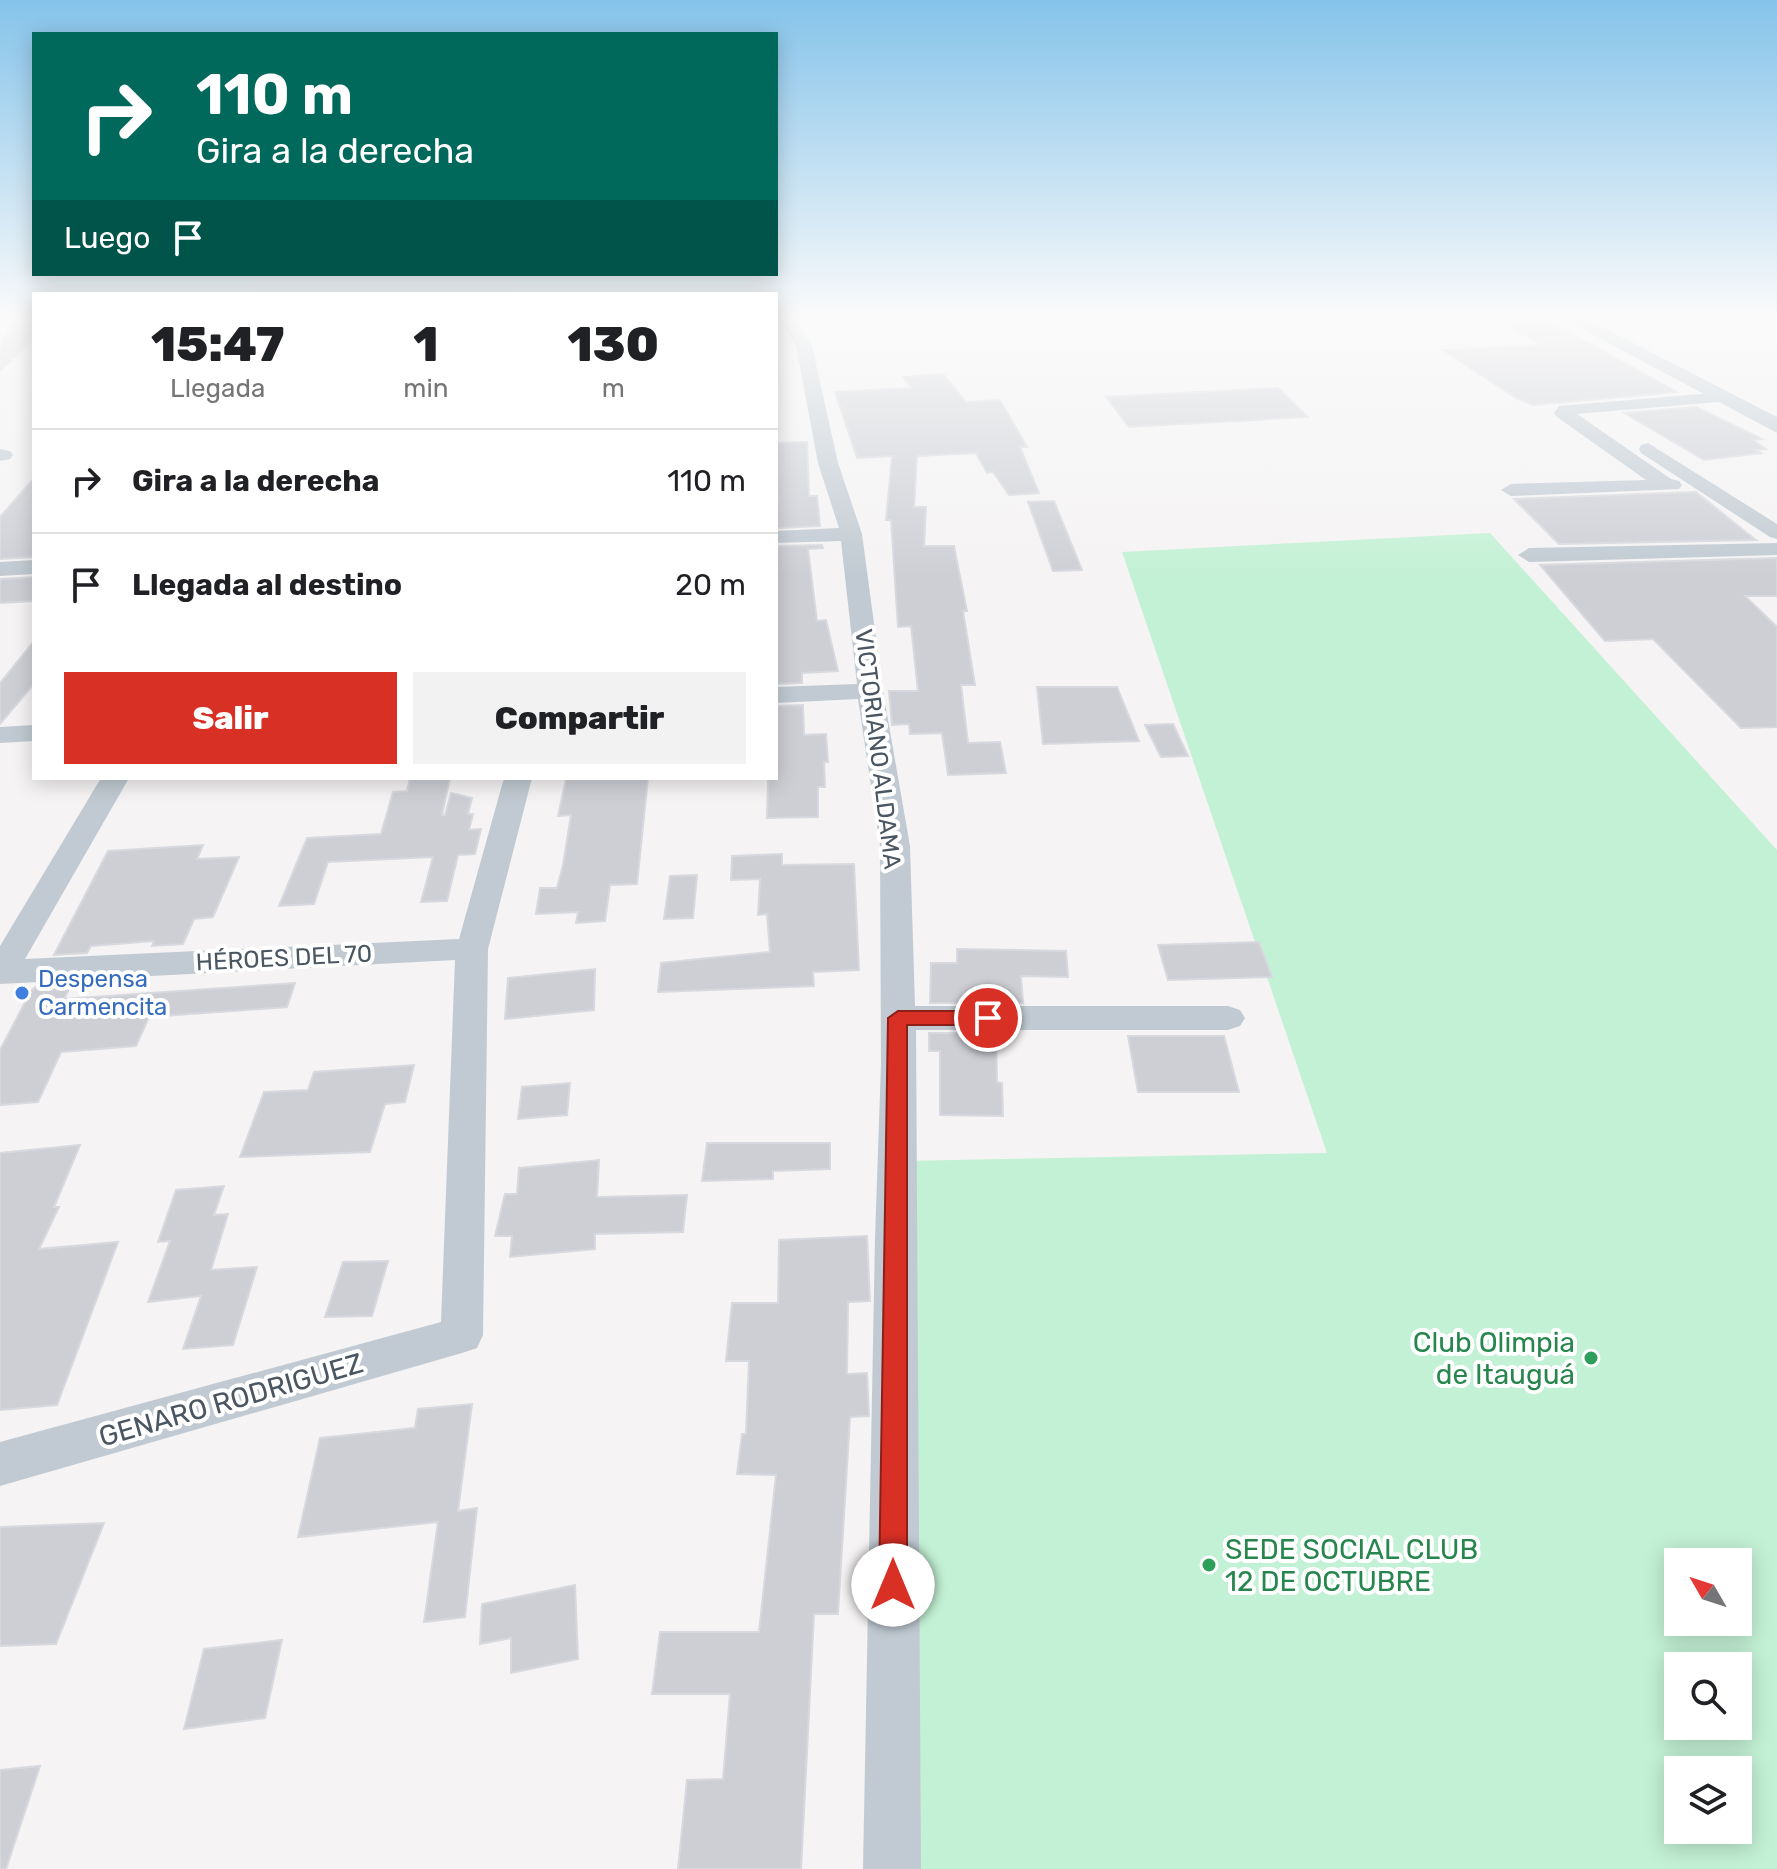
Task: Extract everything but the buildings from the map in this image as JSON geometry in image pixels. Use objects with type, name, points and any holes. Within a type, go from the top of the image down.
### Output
[{"type":"street","name":"VICTORIANO ALDAMA","points":[[815,401],[828,463],[851,534],[870,691],[895,846],[898,1018],[892,1869]]},
{"type":"street","points":[[1666,485],[1563,413],[1565,410],[1671,401]]},
{"type":"street","points":[[1732,401],[1777,426]]},
{"type":"street","points":[[1585,408],[1777,533]]},
{"type":"street","points":[[1511,490],[1703,483]]},
{"type":"street","points":[[778,537],[851,534]]},
{"type":"street","points":[[1529,555],[1777,549]]},
{"type":"street","points":[[0,569],[32,567]]},
{"type":"street","points":[[778,695],[870,691]]},
{"type":"street","points":[[0,735],[32,733]]},
{"type":"street","points":[[0,971],[114,780]]},
{"type":"street","points":[[472,949],[517,780]]},
{"type":"street","name":"HÉROES DEL 70","points":[[0,971],[472,949]]},
{"type":"street","name":"GENARO RODRIGUEZ","points":[[0,1464],[462,1335],[472,949]]},
{"type":"street","points":[[898,1018],[1228,1018]]},
{"type":"green space","points":[[1490,533],[1777,850],[1777,1869],[901,1869],[902,1161],[1327,1153],[1122,552]]},
{"type":"place","name":"Despensa Carmencita","points":[[22,993]]},
{"type":"place","name":"Club Olimpia de Itauguá","points":[[1591,1358]]},
{"type":"place","name":"SEDE SOCIAL CLUB 12 DE OCTUBRE","points":[[1209,1565]]},
{"type":"route","points":[[893,1585],[898,1018],[988,1018]]}]
